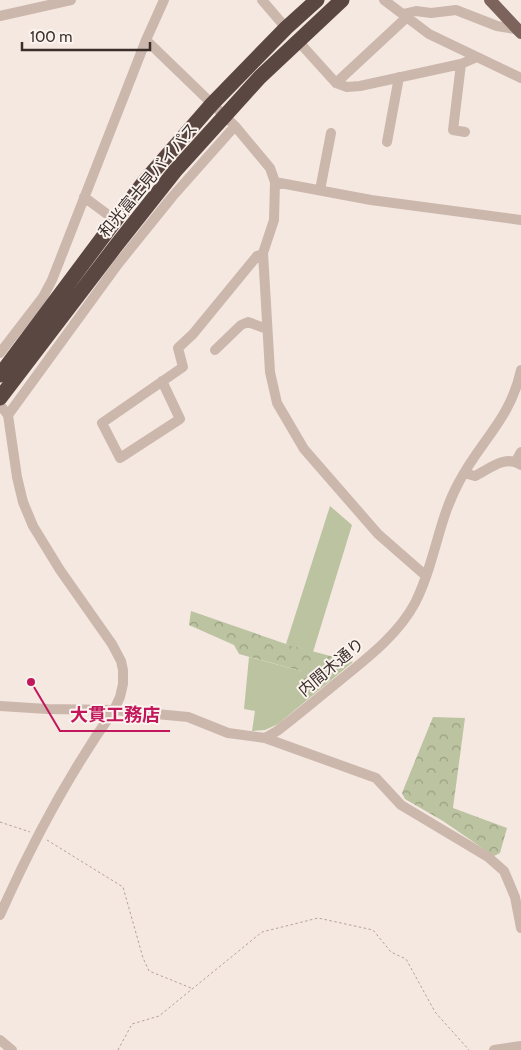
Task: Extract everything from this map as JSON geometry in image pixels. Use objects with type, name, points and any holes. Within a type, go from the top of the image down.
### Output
[{"type":"highway","name":"和光富士見バイパス","points":[[0,375],[144,182],[212,104],[286,28],[317,0]]},
{"type":"highway","name":"和光富士見バイパス","points":[[0,398],[115,247],[175,172],[230,121],[260,77],[342,0]]},
{"type":"main road","points":[[490,0],[520,31]]},
{"type":"street","points":[[0,16],[71,0]]},
{"type":"street","points":[[0,353],[47,289],[146,40],[164,0]]},
{"type":"street","points":[[262,0],[286,28]]},
{"type":"street","points":[[384,0],[429,34],[521,78]]},
{"type":"street","points":[[336,83],[405,16],[416,12],[431,13],[456,10],[497,26],[520,31]]},
{"type":"street","points":[[146,40],[230,121],[270,168],[275,182],[274,220],[263,254],[270,372],[277,403],[304,449],[378,534],[426,576]]},
{"type":"street","points":[[298,41],[336,83],[346,87],[360,86],[461,64],[478,57]]},
{"type":"street","points":[[461,64],[453,130],[465,132]]},
{"type":"street","points":[[388,142],[399,77]]},
{"type":"street","points":[[0,915],[38,834],[60,793],[114,710],[123,684],[121,661],[112,644],[60,570],[33,526],[23,502],[5,428],[8,415],[118,264],[230,121]]},
{"type":"street","points":[[320,190],[331,133]]},
{"type":"street","points":[[275,182],[371,200],[521,220]]},
{"type":"street","points":[[84,197],[115,220]]},
{"type":"street","points":[[162,381],[180,419],[120,458],[102,423],[162,381],[183,367],[178,348],[193,334],[257,256],[263,254]]},
{"type":"street","points":[[215,350],[241,325],[248,322],[267,329]]},
{"type":"street","name":"内間木通り","points":[[266,738],[277,732],[368,657],[400,625],[415,603],[426,576],[449,502],[464,473],[511,404],[521,370]]},
{"type":"street","points":[[0,406],[8,415]]},
{"type":"street","points":[[464,473],[475,476],[506,460],[519,460]]},
{"type":"street","points":[[0,706],[114,710],[188,717],[228,733],[266,738],[376,778],[400,805],[488,857],[504,871],[515,897],[521,928]]},
{"type":"street","points":[[0,1040],[12,1050]]},
{"type":"street","points":[[494,1050],[521,1046]]},
{"type":"path","points":[[0,822],[38,834],[123,887],[143,958],[149,971],[192,988]]},
{"type":"path","points":[[118,1050],[132,1024],[159,1016],[262,932],[318,918],[373,930],[391,952],[406,959],[436,1012],[469,1050]]},
{"type":"green space","points":[[330,506],[352,525],[313,652],[286,644]]},
{"type":"green space","points":[[191,611],[286,644],[334,657],[330,672],[318,673],[311,681],[305,682],[301,671],[239,654],[234,645],[189,625]]},
{"type":"green space","points":[[249,657],[301,671],[311,681],[318,673],[330,672],[334,657],[353,662],[278,724],[265,730],[252,731],[255,711],[244,709]]},
{"type":"green space","points":[[433,717],[465,718],[453,808],[507,828],[500,853],[494,856],[443,821],[405,799],[402,793]]},
{"type":"place","name":"大貫工務店","points":[[31,682]]}]
